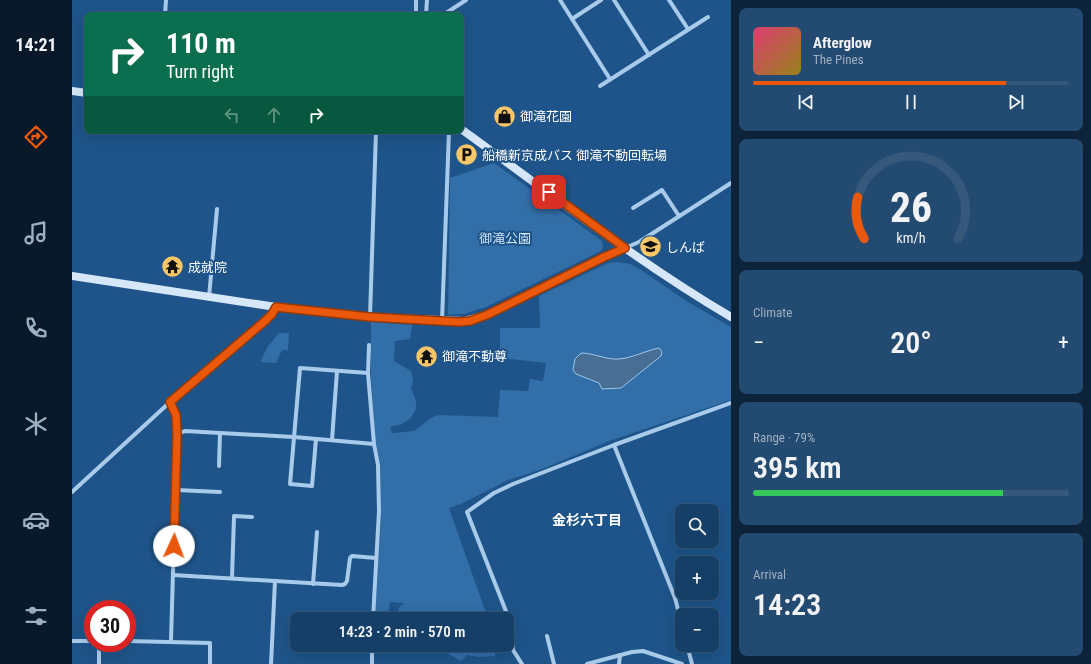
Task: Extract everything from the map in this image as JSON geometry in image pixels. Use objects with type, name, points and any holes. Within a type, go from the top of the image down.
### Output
[{"type":"street","points":[[165,12],[166,0]]},
{"type":"street","points":[[416,0],[416,12]]},
{"type":"street","points":[[426,12],[427,0]]},
{"type":"street","points":[[448,12],[466,0]]},
{"type":"street","points":[[560,0],[610,79]]},
{"type":"street","points":[[572,18],[602,0]]},
{"type":"street","points":[[614,0],[649,55]]},
{"type":"street","points":[[669,0],[688,29]]},
{"type":"street","points":[[600,86],[708,17]]},
{"type":"street","points":[[72,91],[84,93]]},
{"type":"street","points":[[464,131],[625,248],[692,294],[731,317]]},
{"type":"street","points":[[370,317],[376,134]]},
{"type":"street","points":[[442,321],[449,134]]},
{"type":"street","points":[[72,276],[276,307],[370,317],[470,321],[489,314],[604,257],[639,242],[731,183]]},
{"type":"street","points":[[633,208],[662,190],[679,216]]},
{"type":"street","points":[[209,297],[217,209]]},
{"type":"street","points":[[72,492],[170,402],[266,320],[276,307]]},
{"type":"street","points":[[369,345],[368,373],[374,444],[378,465],[379,511],[374,612]]},
{"type":"street","points":[[316,439],[312,486],[290,484],[300,368],[368,373]]},
{"type":"street","points":[[332,440],[336,371]]},
{"type":"street","points":[[170,402],[176,415],[177,434],[171,642]]},
{"type":"street","points":[[522,664],[513,650],[511,624],[467,512],[494,493],[614,445],[731,403]]},
{"type":"street","points":[[177,434],[185,431],[294,437],[374,444]]},
{"type":"street","points":[[219,466],[220,433]]},
{"type":"street","points":[[614,445],[675,598],[678,608]]},
{"type":"street","points":[[176,490],[220,492]]},
{"type":"street","points":[[232,578],[234,516],[252,517]]},
{"type":"street","points":[[313,584],[317,532]]},
{"type":"street","points":[[173,575],[342,585],[347,581],[350,558],[352,556],[376,558]]},
{"type":"street","points":[[271,664],[275,581]]},
{"type":"street","points":[[547,636],[554,664]]},
{"type":"street","points":[[72,641],[84,641]]},
{"type":"street","points":[[136,641],[210,643],[210,664]]},
{"type":"street","points":[[99,652],[99,664]]},
{"type":"street","points":[[372,652],[372,664]]},
{"type":"street","points":[[587,664],[632,652],[647,652],[682,664]]},
{"type":"street","points":[[689,652],[692,664]]},
{"type":"street","points":[[619,664],[620,655]]},
{"type":"green space","name":"御滝公園","points":[[494,163],[602,241],[603,247],[601,251],[486,307],[464,314],[448,315],[450,178]]},
{"type":"green space","points":[[618,262],[630,264],[638,268],[688,302],[731,327],[731,400],[612,440],[542,469],[506,481],[461,504],[449,508],[486,612],[398,612],[404,603],[390,602],[389,612],[375,612],[381,512],[380,464],[375,442],[371,377],[371,322],[412,325],[410,339],[395,341],[394,361],[411,371],[413,379],[411,388],[416,401],[416,409],[411,418],[402,424],[390,427],[392,433],[414,431],[431,418],[439,415],[498,417],[500,390],[528,391],[530,379],[543,381],[546,363],[500,358],[500,328],[540,328],[539,296],[608,263]]},
{"type":"green space","points":[[279,333],[289,333],[288,350],[282,350],[276,363],[260,362],[268,346]]},
{"type":"green space","points":[[441,652],[494,652],[495,656],[480,657],[467,655],[461,661],[447,653]]},
{"type":"shaded area","points":[[659,348],[662,352],[661,356],[621,388],[602,389],[599,383],[576,374],[573,370],[575,359],[581,353],[619,359]]},
{"type":"place","name":"御滝花園","points":[[505,116]]},
{"type":"place","name":"船橋新京成バス 御滝不動回転場","points":[[467,155]]},
{"type":"place","name":"しんば","points":[[651,247]]},
{"type":"place","name":"成就院","points":[[173,267]]},
{"type":"place","name":"御滝不動尊","points":[[426,356]]},
{"type":"district","name":"金杉六丁目","points":[[587,520]]},
{"type":"route","points":[[174,546],[177,434],[176,415],[170,402],[266,320],[276,307],[370,317],[459,322],[470,321],[489,314],[625,248],[549,192]]}]
